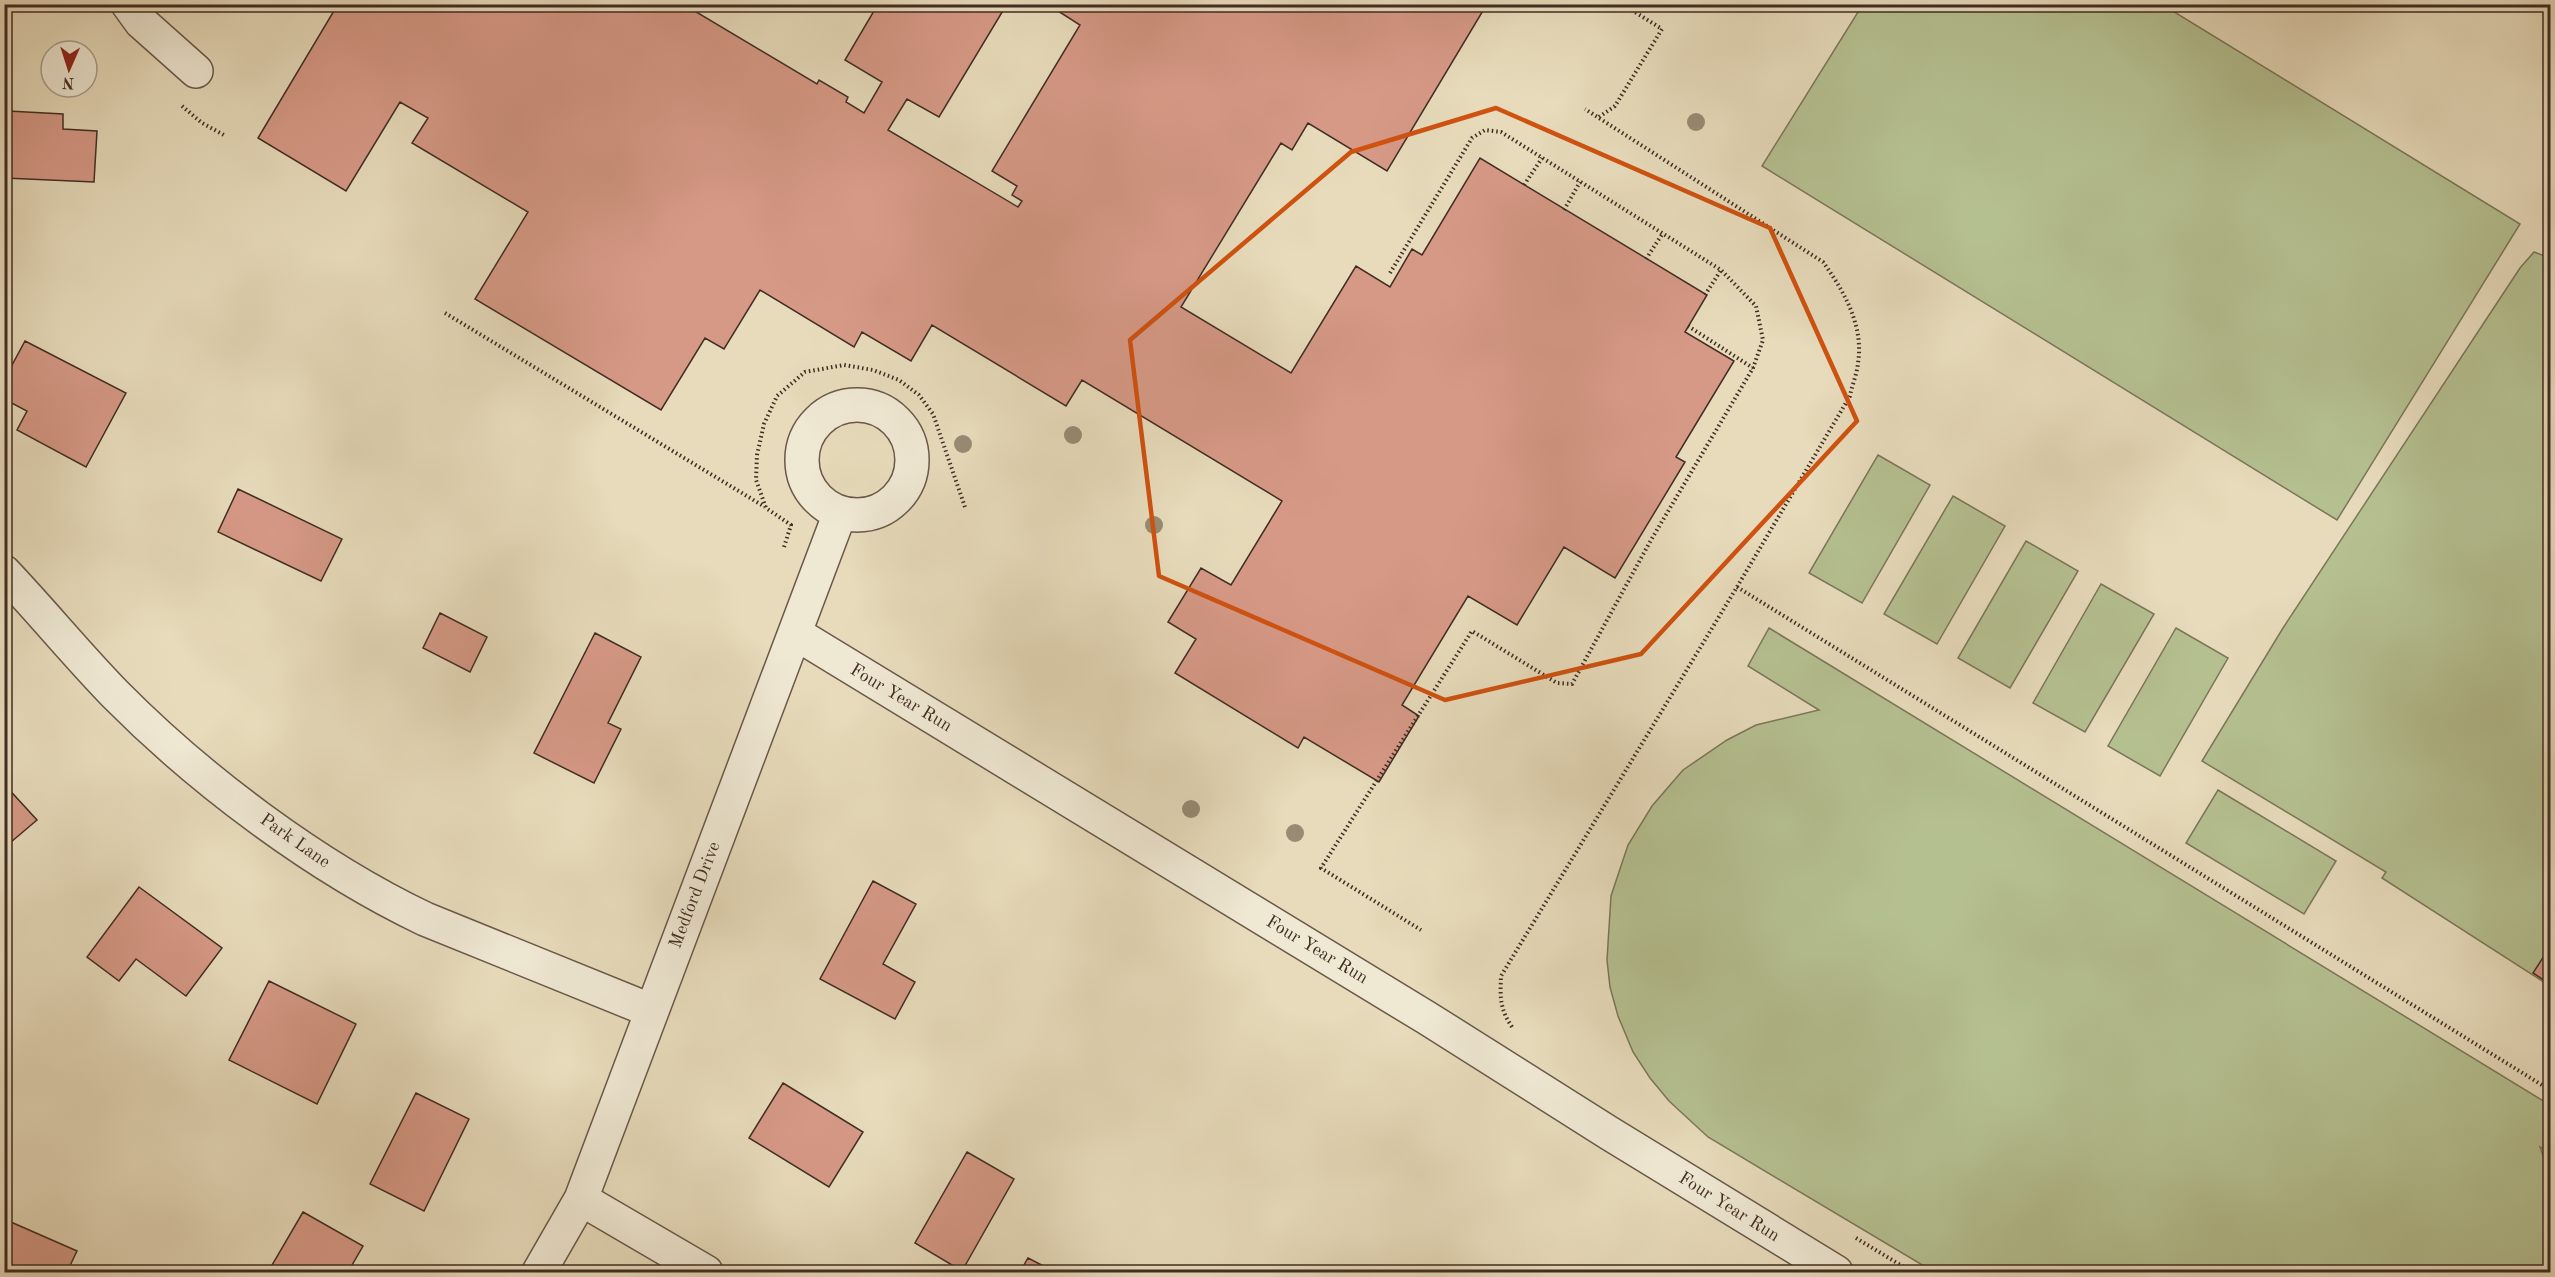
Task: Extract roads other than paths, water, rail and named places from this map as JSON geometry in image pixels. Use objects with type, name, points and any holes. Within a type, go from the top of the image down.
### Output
[{"type":"street","points":[[128,4],[141,21],[196,71]]},
{"type":"street","name":"Medford Drive","points":[[539,1272],[581,1199],[840,513]]},
{"type":"street","name":"Park Lane","points":[[4,572],[116,694],[198,770],[345,876],[425,919],[651,1011]]},
{"type":"street","name":"Four Year Run","points":[[795,633],[1417,1011],[1609,1133],[1836,1272]]},
{"type":"street","points":[[581,1199],[706,1272]]}]
